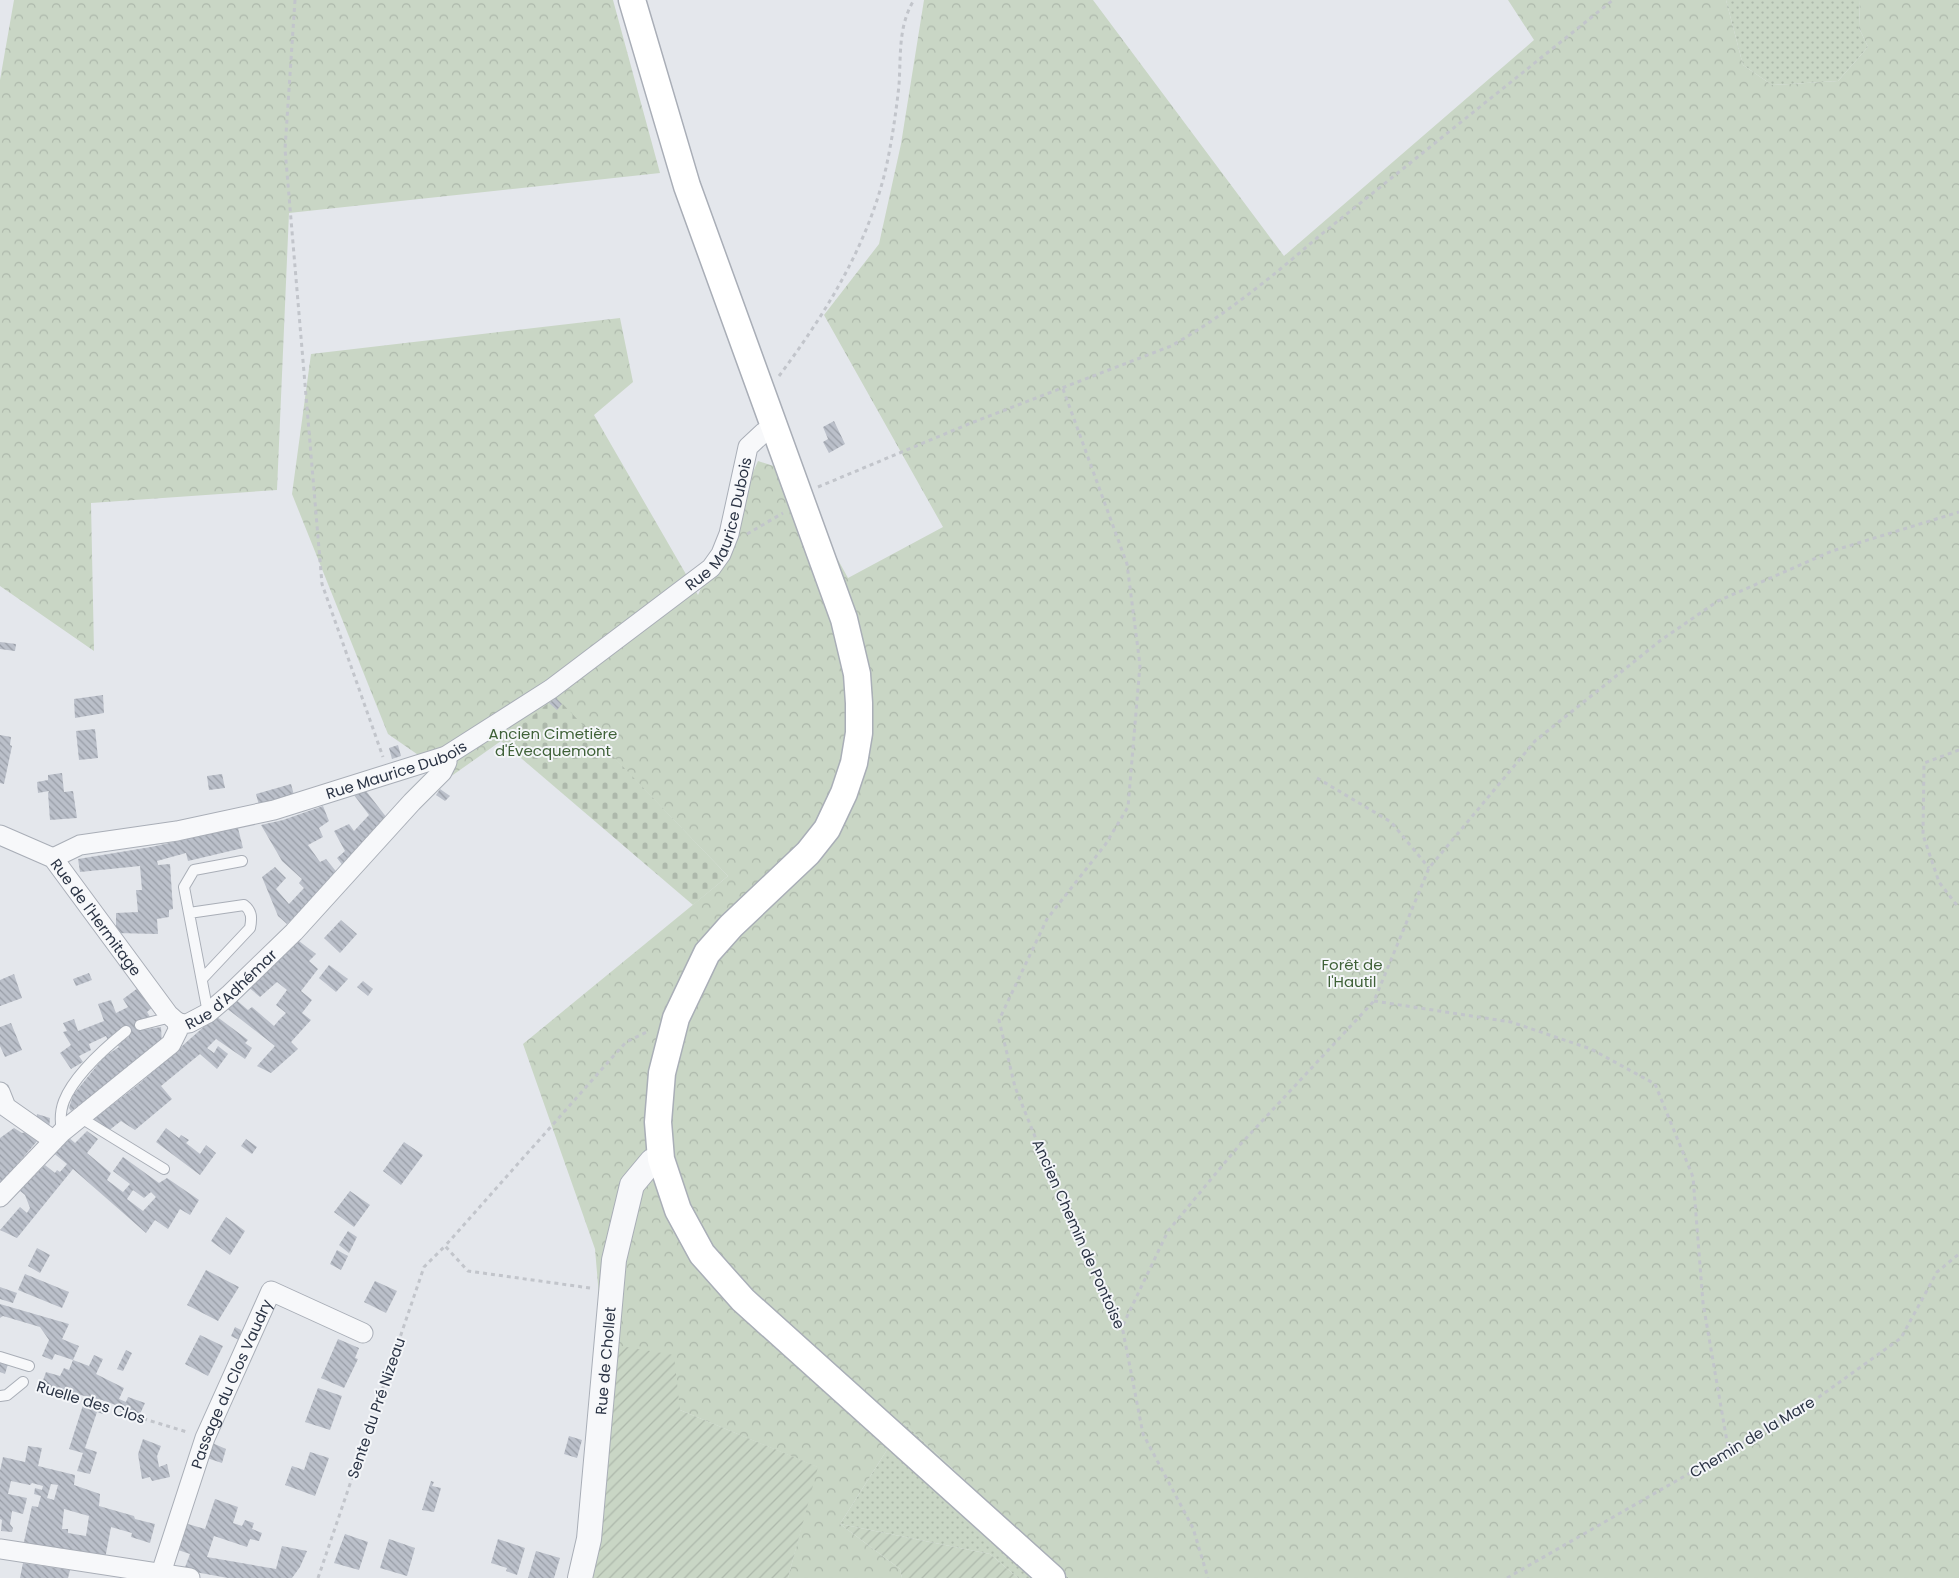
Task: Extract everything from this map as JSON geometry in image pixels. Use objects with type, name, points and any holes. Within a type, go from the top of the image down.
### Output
[{"type":"main road","points":[[632,0],[687,186],[764,397],[792,503],[844,619],[857,674],[859,733],[854,763],[844,793],[827,829],[808,853],[731,926],[707,953],[676,1018],[662,1072],[658,1122],[661,1159],[678,1210],[702,1254],[743,1300],[1052,1578]]},
{"type":"street","name":"Rue Maurice Dubois","points":[[53,858],[80,845],[177,831],[274,810],[446,756],[558,685],[711,568],[721,554],[729,534],[748,447],[763,433],[773,427]]},
{"type":"street","name":"Rue d'Adhémar","points":[[174,1019],[183,1024],[189,1023],[208,1013],[229,995],[294,932],[412,802],[442,772],[446,756]]},
{"type":"street","name":"Rue de l'Hermitage","points":[[0,835],[53,858],[174,1019]]},
{"type":"street","name":"Rue d'Adhémar","points":[[0,1197],[57,1136],[171,1044],[178,1030],[174,1019]]},
{"type":"street","points":[[0,1092],[6,1107],[57,1136]]},
{"type":"street","name":"Rue de Chollet","points":[[580,1578],[588,1539],[614,1260],[632,1185],[652,1161],[661,1159]]},
{"type":"street","name":"Passage du Clos Vaudry","points":[[162,1572],[205,1438],[271,1291],[362,1334]]},
{"type":"street","points":[[0,1549],[162,1572],[190,1578]]},
{"type":"lane","points":[[208,1013],[184,887],[194,870],[242,861]]},
{"type":"lane","points":[[189,913],[244,905],[249,909],[252,919],[250,928],[202,978]]},
{"type":"lane","points":[[140,1025],[174,1019]]},
{"type":"lane","points":[[57,1136],[63,1102],[75,1082],[126,1031]]},
{"type":"lane","points":[[81,1118],[164,1169]]},
{"type":"lane","name":"Ruelle des Clos","points":[[0,1357],[29,1366]]},
{"type":"lane","points":[[0,1396],[7,1395],[23,1382]]},
{"type":"path","points":[[295,0],[285,148],[322,584],[388,774]]},
{"type":"path","points":[[764,397],[793,358],[843,279],[868,226],[886,168],[896,114],[903,24],[914,0]]},
{"type":"path","points":[[758,528],[792,503],[848,475],[971,423],[1170,346],[1196,332],[1277,272],[1613,0]]},
{"type":"path","name":"Ancien Chemin de Pontoise","points":[[1063,389],[1127,564],[1140,665],[1128,807],[1105,846],[1047,919],[999,1020],[1015,1087],[1060,1197],[1122,1326],[1142,1434],[1193,1528],[1208,1578]]},
{"type":"path","points":[[1122,1326],[1168,1231],[1237,1148],[1374,1001],[1429,868],[1535,741],[1661,640],[1718,602],[1832,551],[1959,512]]},
{"type":"path","points":[[1959,750],[1924,764],[1923,835],[1939,882],[1959,908]]},
{"type":"path","points":[[1317,778],[1391,822],[1429,868]]},
{"type":"path","points":[[1374,1001],[1512,1022],[1591,1049],[1655,1084],[1693,1177],[1703,1303],[1729,1453]]},
{"type":"path","name":"Sente du Pré Nizeau","points":[[318,1578],[424,1267],[445,1246],[626,1042],[676,1018]]},
{"type":"path","points":[[445,1246],[468,1271],[611,1291]]},
{"type":"path","name":"Chemin de la Mare","points":[[1507,1578],[1729,1453],[1805,1407],[1901,1338],[1937,1272],[1959,1254]]},
{"type":"path","name":"Ruelle des Clos","points":[[23,1382],[140,1416],[205,1438]]},
{"type":"green space","points":[[14,0],[613,0],[660,173],[289,213],[277,490],[91,503],[94,651],[0,586],[0,80]]},
{"type":"green space","name":"Forêt de l'Hautil","points":[[924,0],[1093,0],[1284,256],[1534,40],[1508,0],[1726,0],[1743,65],[1772,85],[1838,81],[1868,47],[1859,28],[1860,0],[1959,0],[1959,1578],[1069,1578],[904,1423],[840,1524],[900,1569],[902,1578],[788,1578],[817,1467],[680,1410],[603,1343],[595,1249],[523,1044],[728,876],[556,698],[501,741],[450,777],[388,734],[292,494],[311,354],[620,318],[633,382],[594,415],[698,595],[758,461],[789,471],[848,578],[943,527],[824,315],[879,244],[901,144]]},
{"type":"green space","points":[[1726,0],[1860,0],[1859,28],[1868,47],[1838,81],[1772,85],[1743,65]]},
{"type":"green space","name":"Ancien Cimetière d'Évecquemont","points":[[556,697],[728,876],[693,905],[501,741]]},
{"type":"green space","points":[[603,1343],[674,1355],[680,1410],[818,1467],[788,1578],[581,1578]]},
{"type":"green space","points":[[904,1423],[1069,1578],[1018,1578],[990,1554],[840,1524]]},
{"type":"green space","points":[[840,1524],[990,1554],[1018,1578],[902,1578],[900,1569]]},
{"type":"building","points":[[834,421],[845,444],[829,453],[823,442],[828,439],[823,427]]},
{"type":"building","points":[[0,642],[16,644],[15,651],[0,649]]},
{"type":"building","points":[[103,695],[104,713],[75,718],[74,699]]},
{"type":"building","points":[[556,698],[562,704],[557,710],[549,703]]},
{"type":"building","points":[[95,729],[98,758],[79,760],[76,731]]},
{"type":"building","points":[[0,735],[11,737],[10,745],[12,746],[4,784],[0,783]]},
{"type":"building","points":[[398,745],[401,756],[392,759],[389,748]]},
{"type":"building","points":[[62,773],[64,792],[73,791],[77,818],[50,820],[49,791],[38,793],[37,782],[48,780],[48,775]]},
{"type":"building","points":[[222,774],[225,788],[209,790],[207,776]]},
{"type":"building","points":[[291,784],[294,795],[259,805],[256,794]]},
{"type":"building","points":[[440,789],[450,796],[445,801],[436,795]]},
{"type":"building","points":[[366,791],[387,818],[344,867],[337,858],[345,851],[334,831],[349,824],[354,831],[369,815],[354,795]]},
{"type":"building","points":[[323,806],[329,821],[319,828],[323,837],[308,845],[320,862],[326,859],[339,875],[298,917],[296,915],[287,924],[278,916],[262,877],[275,867],[286,878],[276,889],[289,904],[304,888],[299,883],[302,879],[282,861],[261,825],[283,820]]},
{"type":"building","points":[[238,828],[243,848],[188,861],[186,853],[157,861],[158,865],[170,864],[173,909],[169,910],[169,917],[157,919],[158,934],[116,933],[116,913],[138,912],[136,890],[142,890],[140,866],[80,872],[78,859],[151,847]]},
{"type":"building","points":[[341,920],[357,934],[340,953],[324,938]]},
{"type":"building","points":[[295,938],[316,954],[309,961],[318,969],[301,991],[312,1000],[302,1013],[311,1020],[291,1042],[298,1049],[271,1073],[257,1066],[275,1046],[225,1007],[234,998],[248,1010],[252,1007],[274,1026],[286,1013],[276,1005],[287,990],[277,982],[260,997],[247,986]]},
{"type":"building","points":[[329,965],[348,979],[336,992],[319,978]]},
{"type":"building","points":[[89,973],[92,980],[76,986],[73,979]]},
{"type":"building","points":[[14,974],[22,998],[0,1006],[0,980]]},
{"type":"building","points":[[363,981],[373,989],[368,996],[357,987]]},
{"type":"building","points":[[138,988],[153,1007],[147,1012],[152,1020],[138,1022],[142,1030],[161,1027],[162,1044],[71,1111],[69,1108],[73,1095],[104,1057],[119,1047],[116,1043],[129,1037],[125,1028],[109,1043],[106,1036],[89,1044],[91,1050],[79,1056],[83,1062],[71,1069],[60,1053],[71,1045],[63,1032],[67,1031],[63,1023],[74,1019],[78,1031],[104,1021],[98,1004],[111,1000],[116,1013],[128,1007],[123,999]]},
{"type":"building","points":[[216,1016],[248,1040],[245,1043],[252,1048],[245,1059],[216,1039],[207,1048],[214,1053],[218,1046],[228,1054],[217,1069],[200,1054],[161,1086],[172,1099],[135,1130],[121,1121],[107,1132],[90,1122],[139,1084]]},
{"type":"building","points":[[11,1023],[22,1050],[5,1057],[0,1046],[0,1027]]},
{"type":"building","points":[[37,1114],[50,1118],[49,1130],[36,1123]]},
{"type":"building","points":[[14,1128],[22,1133],[30,1131],[39,1139],[0,1184],[0,1138]]},
{"type":"building","points":[[166,1128],[179,1138],[181,1135],[189,1140],[186,1143],[200,1154],[206,1145],[216,1153],[200,1175],[156,1142]]},
{"type":"building","points":[[87,1131],[98,1139],[87,1153],[111,1173],[107,1180],[123,1192],[130,1184],[113,1171],[123,1157],[159,1183],[167,1178],[199,1200],[190,1215],[180,1209],[168,1229],[155,1220],[146,1233],[73,1169],[17,1238],[0,1230],[20,1207],[27,1213],[30,1208],[25,1195],[19,1190],[45,1165],[55,1173],[57,1170],[60,1172],[67,1164],[51,1151],[67,1136],[75,1143]],"holes":[[[133,1190],[144,1198],[151,1192],[156,1197],[143,1211],[127,1199]]]},
{"type":"building","points":[[246,1139],[257,1147],[252,1154],[241,1146]]},
{"type":"building","points":[[404,1142],[423,1155],[401,1185],[383,1171]]},
{"type":"building","points":[[350,1191],[370,1205],[354,1227],[334,1212]]},
{"type":"building","points":[[226,1217],[245,1231],[230,1255],[211,1241]]},
{"type":"building","points":[[348,1231],[357,1237],[349,1253],[339,1245]]},
{"type":"building","points":[[37,1248],[50,1255],[40,1273],[28,1266]]},
{"type":"building","points":[[337,1250],[348,1256],[341,1270],[330,1264]]},
{"type":"building","points":[[206,1270],[239,1287],[218,1321],[187,1305]]},
{"type":"building","points":[[25,1274],[69,1292],[62,1308],[18,1290]]},
{"type":"building","points":[[375,1281],[397,1291],[386,1313],[364,1302]]},
{"type":"building","points":[[0,1287],[17,1293],[13,1303],[0,1299]]},
{"type":"building","points":[[0,1304],[69,1324],[62,1339],[79,1346],[73,1360],[55,1354],[52,1360],[42,1356],[49,1340],[40,1327],[3,1316],[0,1318]]},
{"type":"building","points":[[235,1327],[241,1330],[241,1341],[231,1336]]},
{"type":"building","points":[[200,1335],[223,1346],[208,1376],[185,1364]]},
{"type":"building","points":[[338,1339],[359,1348],[355,1358],[358,1359],[344,1388],[321,1378]]},
{"type":"building","points":[[126,1350],[132,1353],[123,1371],[117,1369]]},
{"type":"building","points":[[94,1355],[103,1359],[96,1374],[124,1388],[119,1399],[126,1402],[128,1397],[145,1403],[140,1414],[102,1400],[41,1386],[46,1372],[60,1376],[64,1368],[69,1370],[73,1360],[89,1366]]},
{"type":"building","points":[[0,1362],[8,1364],[5,1374],[0,1372]]},
{"type":"building","points":[[318,1388],[342,1396],[330,1430],[305,1422]]},
{"type":"building","points":[[84,1402],[105,1409],[103,1414],[97,1412],[85,1448],[97,1452],[90,1474],[77,1471],[83,1453],[69,1449]]},
{"type":"building","points":[[569,1436],[582,1440],[577,1458],[564,1454]]},
{"type":"building","points":[[143,1439],[161,1446],[157,1456],[159,1467],[167,1464],[170,1477],[152,1481],[150,1477],[142,1479],[138,1454]]},
{"type":"building","points":[[210,1442],[226,1449],[222,1463],[204,1457]]},
{"type":"building","points":[[28,1446],[42,1448],[38,1466],[75,1475],[74,1485],[100,1494],[99,1506],[155,1524],[150,1543],[131,1537],[132,1533],[111,1527],[105,1559],[23,1546],[32,1506],[38,1507],[41,1496],[34,1494],[35,1488],[42,1490],[43,1486],[11,1481],[8,1494],[27,1498],[23,1514],[12,1511],[10,1524],[13,1528],[12,1532],[1,1531],[0,1471],[3,1457],[25,1462]],"holes":[[[51,1484],[58,1485],[54,1500],[47,1498]],[[64,1509],[89,1516],[86,1536],[68,1533],[68,1529],[62,1529]]]},
{"type":"building","points":[[310,1452],[329,1458],[315,1496],[285,1485],[292,1466],[304,1470]]},
{"type":"building","points":[[431,1481],[434,1482],[432,1486],[441,1488],[434,1512],[422,1510]]},
{"type":"building","points":[[215,1499],[238,1507],[233,1523],[242,1526],[245,1520],[254,1523],[252,1529],[262,1533],[259,1541],[250,1539],[247,1547],[214,1536],[207,1557],[276,1569],[282,1546],[307,1551],[300,1567],[292,1578],[228,1578],[184,1570],[190,1554],[175,1549],[181,1522],[205,1529]]},
{"type":"building","points":[[345,1534],[368,1542],[359,1570],[334,1563]]},
{"type":"building","points":[[389,1539],[415,1548],[407,1576],[380,1568]]},
{"type":"building","points":[[498,1539],[525,1548],[517,1575],[506,1571],[507,1568],[491,1563]]},
{"type":"building","points":[[536,1551],[560,1558],[554,1578],[528,1578]]},
{"type":"building","points":[[23,1563],[70,1570],[68,1578],[20,1578]]}]
